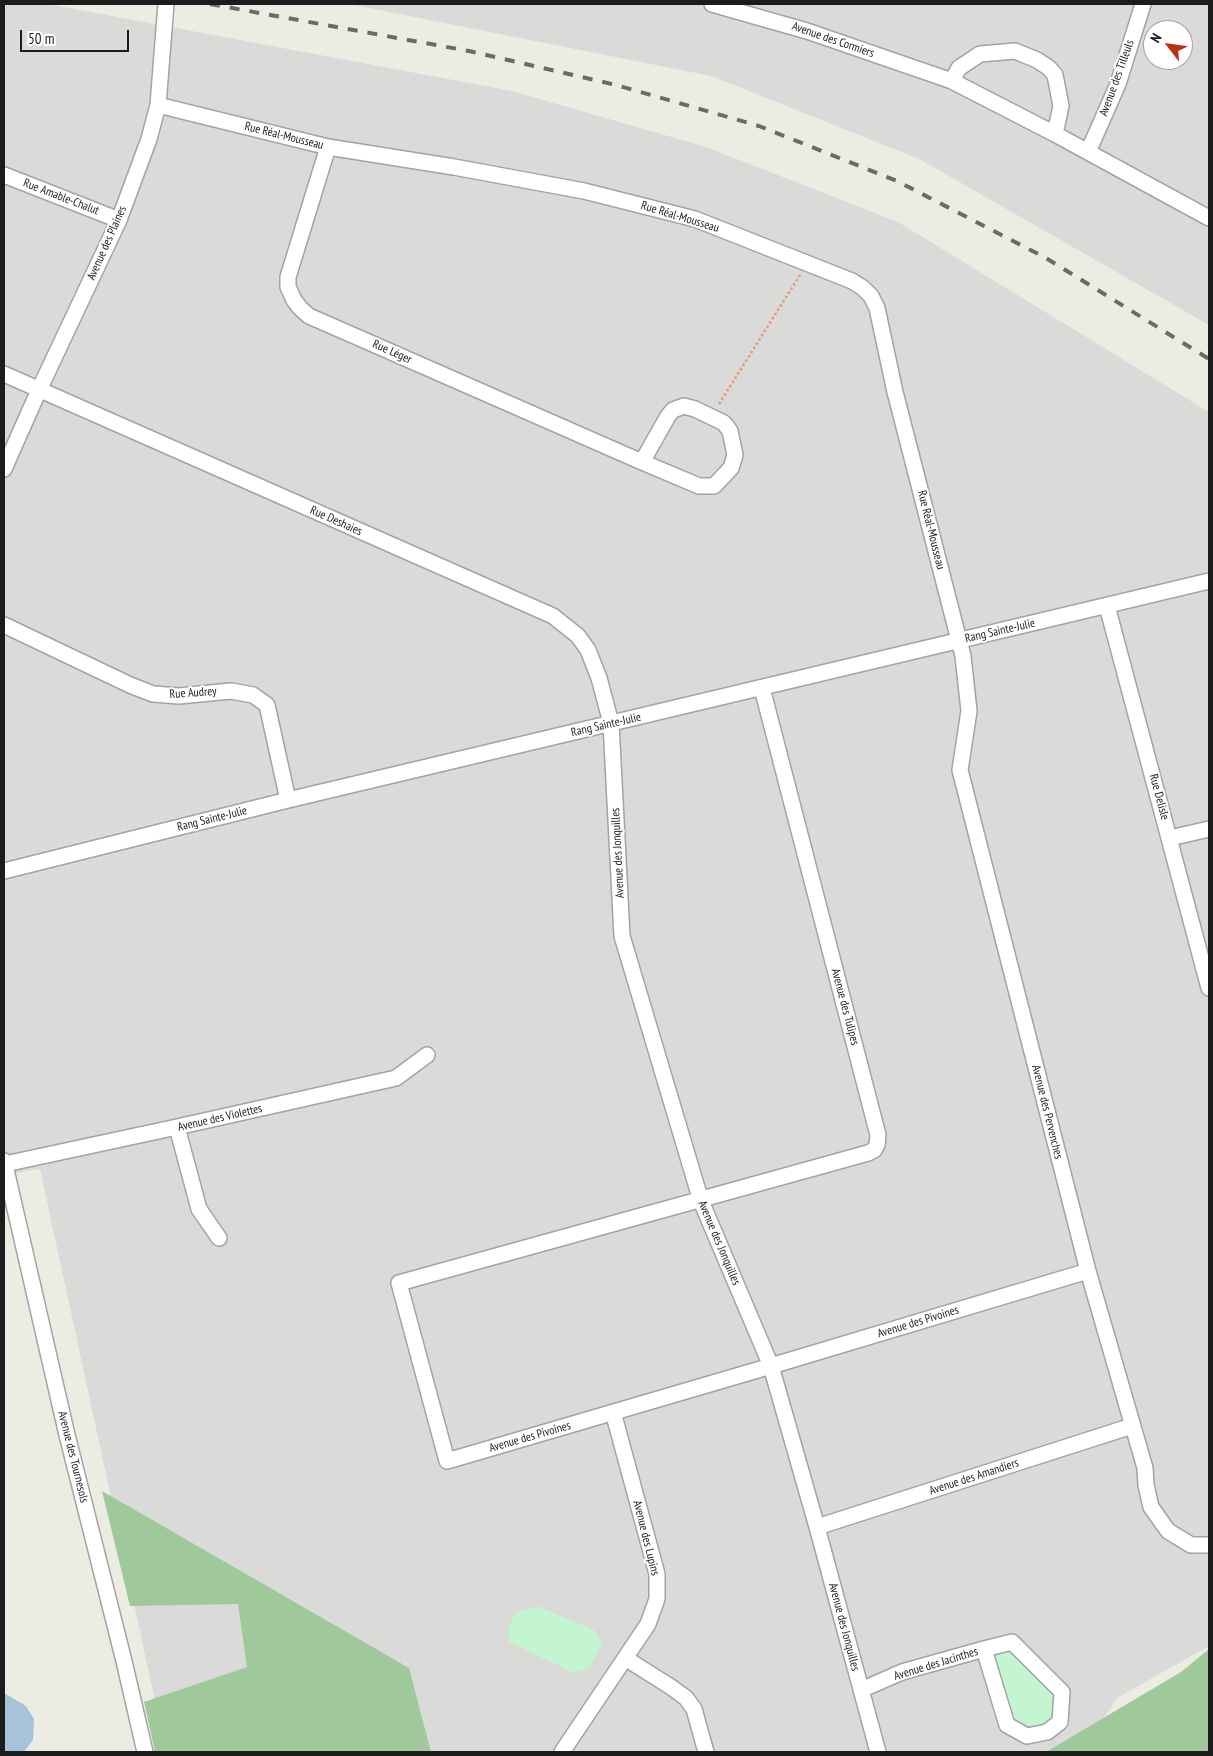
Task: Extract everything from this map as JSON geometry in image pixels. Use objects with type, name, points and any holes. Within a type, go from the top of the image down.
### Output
[{"type":"street","name":"Avenue des Plaines","points":[[4,469],[119,220],[149,140],[158,105],[166,4]]},
{"type":"street","name":"Avenue des Cormiers","points":[[712,4],[807,31],[952,82],[1055,134],[1209,218]]},
{"type":"street","name":"Avenue des Tilleuls","points":[[1088,152],[1118,84],[1143,4]]},
{"type":"street","points":[[952,82],[959,68],[980,54],[1014,51],[1037,60],[1049,68],[1055,75],[1061,106],[1055,134]]},
{"type":"street","name":"Rue Réal-Mousseau","points":[[158,105],[328,147],[454,167],[593,193],[695,219],[808,262],[862,288],[871,296],[877,308],[896,392],[959,641]]},
{"type":"street","name":"Rue Léger","points":[[328,147],[288,277],[288,287],[300,308],[309,316],[642,462],[699,486],[714,486],[731,468],[735,455],[730,431],[724,423],[712,416],[684,406],[673,410],[668,416],[642,462]]},
{"type":"street","name":"Rue Amable-Chalut","points":[[4,175],[119,220]]},
{"type":"street","name":"Rue Deshaies","points":[[4,374],[553,616],[578,636],[588,650],[611,724]]},
{"type":"street","name":"Rang Sainte-Julie","points":[[4,871],[288,800],[1209,581]]},
{"type":"street","name":"Rue Delisle","points":[[1107,606],[1209,988]]},
{"type":"street","name":"Rue Audrey","points":[[4,625],[152,694],[179,696],[231,691],[253,695],[267,705],[288,800]]},
{"type":"street","name":"Avenue des Pervenches","points":[[959,641],[963,656],[969,711],[960,770],[1088,1271],[1145,1468],[1146,1485],[1151,1507],[1168,1531],[1190,1545],[1209,1545]]},
{"type":"street","name":"Avenue des Tulipes","points":[[700,1201],[868,1154],[874,1150],[878,1142],[878,1135],[762,688]]},
{"type":"street","name":"Avenue des Jonquilles","points":[[611,724],[622,936],[700,1201],[770,1366],[878,1752]]},
{"type":"street","points":[[1170,838],[1209,829]]},
{"type":"street","name":"Avenue des Violettes","points":[[4,1162],[177,1127],[396,1078],[427,1055]]},
{"type":"street","points":[[177,1127],[199,1208],[219,1238]]},
{"type":"street","name":"Avenue des Tournesols","points":[[4,1162],[67,1435],[145,1752]]},
{"type":"street","name":"Avenue des Pivoines","points":[[700,1201],[399,1283],[447,1461],[1088,1271]]},
{"type":"street","name":"Avenue des Lupins","points":[[562,1752],[648,1624],[657,1599],[657,1574],[613,1412]]},
{"type":"street","name":"Avenue des Amandiers","points":[[816,1527],[1132,1426]]},
{"type":"street","name":"Avenue des Jacinthes","points":[[860,1690],[902,1672],[984,1649],[1012,1642],[1062,1692],[1060,1722],[1047,1732],[1027,1736],[1006,1725],[984,1649]]},
{"type":"street","points":[[625,1658],[686,1698],[694,1709],[706,1752]]},
{"type":"path","points":[[712,416],[808,262]]},
{"type":"shaded area","points":[[4,4],[48,4],[512,91],[706,147],[898,222],[1209,412],[1209,1646],[1117,1698],[1082,1752],[166,1752],[40,1169],[4,1175]]},
{"type":"shaded area","points":[[349,4],[1209,4],[1209,325],[921,160],[711,76]]},
{"type":"green space","points":[[102,1491],[409,1668],[431,1752],[155,1752],[144,1702],[247,1667],[238,1604],[130,1606]]},
{"type":"green space","points":[[537,1606],[594,1630],[602,1643],[589,1668],[574,1673],[509,1642],[508,1629],[515,1613]]},
{"type":"green space","points":[[1014,1644],[1058,1688],[1061,1716],[1037,1734],[1013,1730],[990,1655]]},
{"type":"green space","points":[[1209,1649],[1209,1752],[1046,1752],[1181,1672]]},
{"type":"water","points":[[4,1693],[26,1706],[34,1719],[33,1740],[24,1752],[4,1752]]},
{"type":"railway","points":[[210,4],[469,51],[616,85],[759,126],[897,181],[1046,258],[1209,359]]}]
